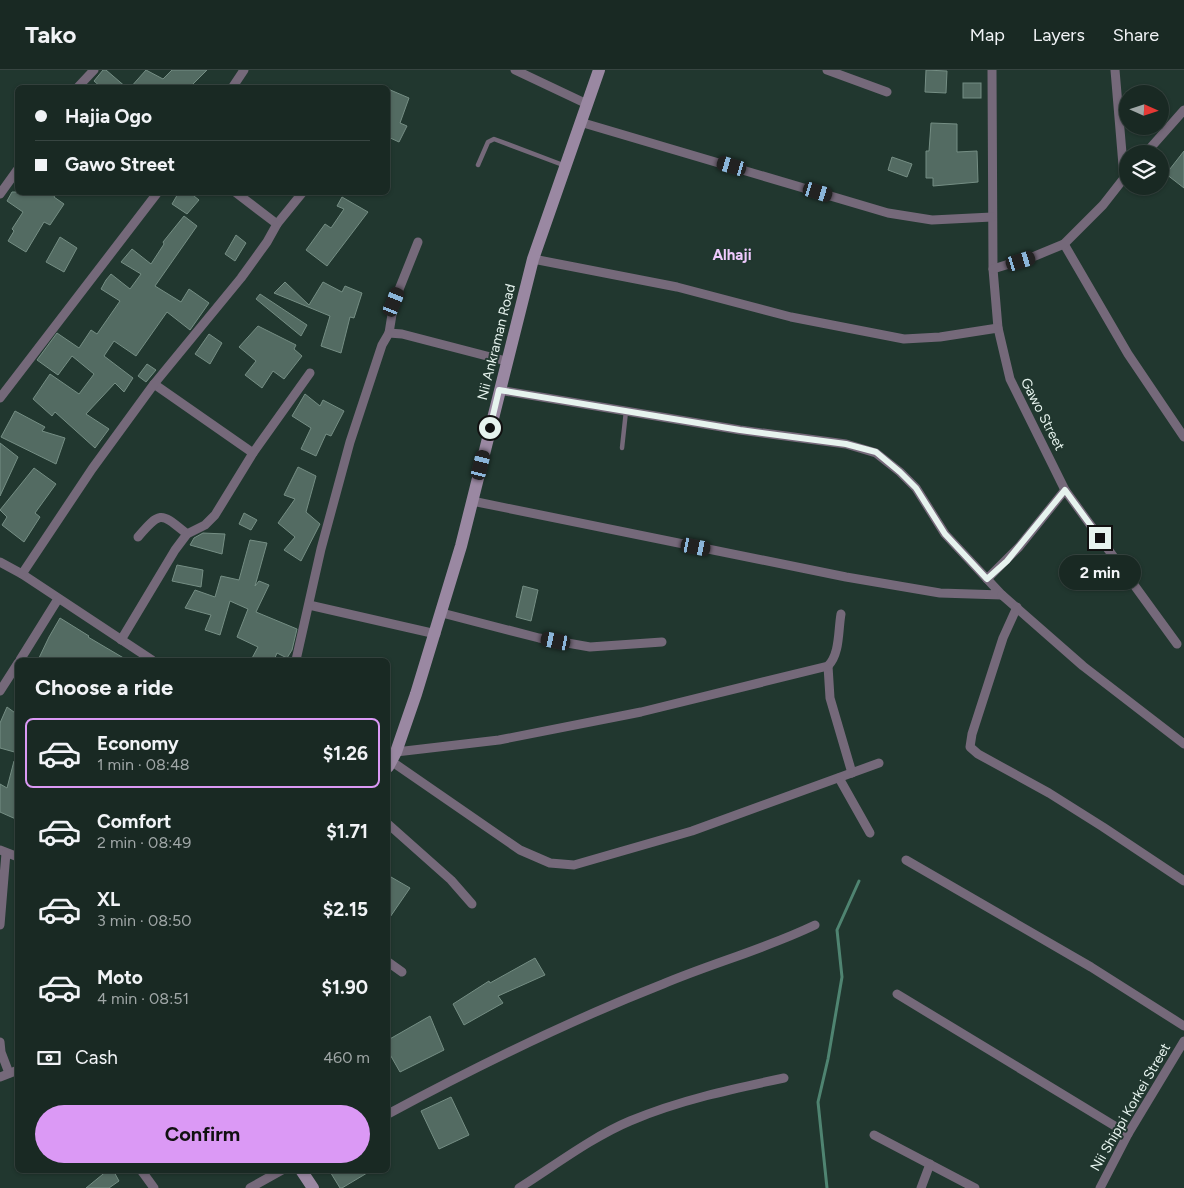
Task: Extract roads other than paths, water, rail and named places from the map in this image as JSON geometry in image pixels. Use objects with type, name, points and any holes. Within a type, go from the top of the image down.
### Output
[{"type":"street","points":[[80,85],[94,70]]},
{"type":"street","points":[[234,85],[244,70]]},
{"type":"street","points":[[515,70],[587,104]]},
{"type":"street","name":"Nii Ankraman Road","points":[[392,760],[442,614],[533,259],[599,70]]},
{"type":"street","points":[[827,70],[887,92]]},
{"type":"street","name":"Gawo Street","points":[[992,70],[993,269],[998,328],[1010,378],[1065,490],[1178,644]]},
{"type":"street","points":[[1114,70],[1123,145]]},
{"type":"street","points":[[1153,145],[1184,110]]},
{"type":"street","points":[[580,122],[888,213],[932,220],[992,217]]},
{"type":"street","points":[[0,194],[15,173]]},
{"type":"street","points":[[993,269],[1035,256],[1064,244],[1104,205],[1119,185]]},
{"type":"street","points":[[0,398],[156,195]]},
{"type":"street","points":[[239,195],[276,224]]},
{"type":"street","points":[[22,574],[92,469],[154,384],[241,278],[267,242],[276,224],[300,195]]},
{"type":"street","points":[[296,658],[350,442],[382,345],[389,333],[394,302],[418,242]]},
{"type":"street","points":[[1064,244],[1128,354],[1184,437]]},
{"type":"street","points":[[533,259],[677,287],[791,317],[904,339],[940,338],[998,328]]},
{"type":"street","points":[[389,333],[402,334],[506,361]]},
{"type":"street","points":[[121,640],[175,550],[187,534],[210,521],[253,453],[310,374]]},
{"type":"street","points":[[154,384],[253,453]]},
{"type":"street","points":[[499,390],[740,430],[846,444],[876,452],[916,488],[945,534],[1002,595],[1083,666],[1184,744]]},
{"type":"street","points":[[987,579],[1007,561],[1065,490]]},
{"type":"street","points":[[472,501],[846,577],[940,593],[1002,595]]},
{"type":"street","points":[[138,537],[153,520],[159,517],[168,518],[187,534]]},
{"type":"street","points":[[0,562],[22,574],[149,658]]},
{"type":"street","points":[[21,658],[58,599]]},
{"type":"street","points":[[309,605],[436,634]]},
{"type":"street","points":[[1017,607],[1003,638],[972,734],[970,747],[984,758],[1049,793],[1104,827],[1184,881]]},
{"type":"street","points":[[442,614],[539,638],[583,646],[606,647],[662,642]]},
{"type":"street","points":[[392,760],[651,710],[828,666],[832,662],[836,651],[841,614]]},
{"type":"street","points":[[828,666],[830,698],[852,773]]},
{"type":"street","points":[[0,691],[15,668]]},
{"type":"street","points":[[392,760],[520,850],[550,863],[574,865],[692,831],[879,763]]},
{"type":"street","points":[[839,778],[870,833]]},
{"type":"street","points":[[390,826],[451,880],[472,904]]},
{"type":"street","points":[[0,925],[3,852],[15,856]]},
{"type":"street","points":[[906,860],[1090,967],[1184,1026]]},
{"type":"street","points":[[390,1113],[579,1019],[664,983],[783,940],[815,925]]},
{"type":"street","points":[[390,963],[402,972]]},
{"type":"street","points":[[896,994],[1128,1134]]},
{"type":"street","name":"Nii Shippi Korkei Street","points":[[1100,1188],[1128,1134],[1184,1040]]},
{"type":"street","points":[[0,1042],[1,1052],[9,1073]]},
{"type":"street","points":[[518,1188],[580,1149],[628,1122],[680,1102],[784,1078]]},
{"type":"street","points":[[874,1135],[975,1188]]},
{"type":"street","points":[[921,1188],[930,1164]]},
{"type":"street","points":[[143,1173],[154,1188]]},
{"type":"street","points":[[250,1188],[277,1173]]},
{"type":"street","points":[[303,1173],[312,1188]]},
{"type":"lane","points":[[478,164],[488,142],[494,139],[564,166]]},
{"type":"lane","points":[[622,448],[626,411]]},
{"type":"waterway","points":[[827,1188],[818,1102],[828,1059],[842,977],[837,930],[859,881]]},
{"type":"district","name":"Alhaji","points":[[732,255]]}]
